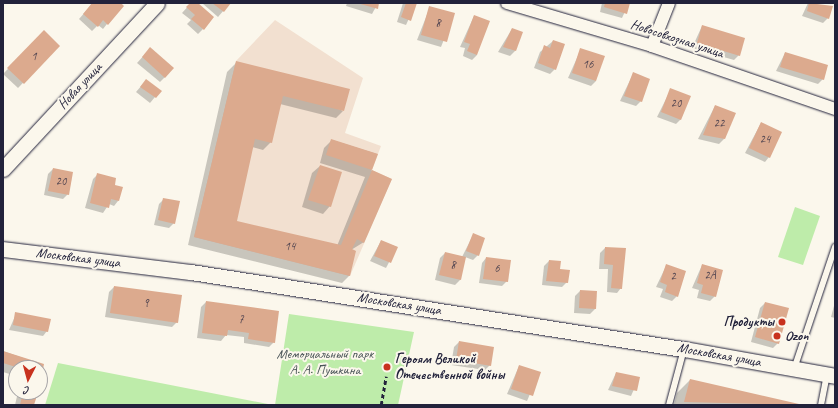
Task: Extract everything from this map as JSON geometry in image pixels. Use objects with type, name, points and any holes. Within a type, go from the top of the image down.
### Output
[{"type":"street","name":"Новая улица","points":[[3,169],[157,3]]},
{"type":"street","name":"Новосовхозная улица","points":[[507,3],[652,46],[835,109]]},
{"type":"street","points":[[652,46],[668,3]]},
{"type":"street","name":"Московская улица","points":[[3,248],[191,272],[684,348],[831,375]]},
{"type":"lane","points":[[794,369],[835,247]]},
{"type":"lane","points":[[669,405],[684,348]]},
{"type":"lane","points":[[821,405],[831,375]]},
{"type":"path","points":[[381,405],[386,376]]},
{"type":"shaded area","points":[[275,20],[363,78],[345,133],[381,146],[372,170],[392,179],[350,276],[194,237],[236,61]]},
{"type":"green space","points":[[795,207],[820,216],[803,265],[778,257]]},
{"type":"green space","name":"Мемориальный парк А. А. Пушкина","points":[[289,314],[414,332],[398,405],[275,405]]},
{"type":"green space","name":"Мемориальный парк А. А. Пушкина","points":[[58,363],[273,405],[45,405],[47,400],[48,400],[48,395]]},
{"type":"building","points":[[92,3],[121,3],[124,6],[108,25],[103,20],[98,27],[83,14]]},
{"type":"building","points":[[190,3],[198,3],[214,17],[204,30],[191,19],[195,15],[186,7]]},
{"type":"building","points":[[212,3],[231,3],[224,12]]},
{"type":"building","points":[[357,3],[379,3],[378,9]]},
{"type":"building","points":[[406,3],[417,3],[411,21],[401,17]]},
{"type":"building","points":[[605,3],[630,3],[627,14],[604,7]]},
{"type":"building","points":[[809,3],[833,6],[829,19],[807,11]]},
{"type":"building","points":[[429,6],[455,13],[447,42],[421,35]]},
{"type":"building","points":[[474,15],[490,21],[477,55],[467,51],[470,44],[464,42]]},
{"type":"building","points":[[702,25],[745,38],[740,56],[697,43]]},
{"type":"building","points":[[512,28],[523,32],[516,51],[503,47]]},
{"type":"building","points":[[44,30],[60,46],[24,84],[7,68]]},
{"type":"building","points":[[553,40],[565,44],[556,70],[538,63],[544,45],[550,48]]},
{"type":"building","points":[[150,47],[174,68],[165,78],[142,57]]},
{"type":"building","points":[[580,48],[605,56],[596,81],[572,73]]},
{"type":"building","points":[[785,52],[828,65],[824,80],[780,67]]},
{"type":"building","points":[[236,61],[350,89],[344,111],[283,96],[272,143],[255,139],[237,221],[341,245],[372,170],[392,179],[364,243],[357,239],[352,249],[356,251],[350,276],[194,237]]},
{"type":"building","points":[[633,72],[650,79],[642,102],[624,96]]},
{"type":"building","points":[[146,79],[162,91],[156,98],[140,87]]},
{"type":"building","points":[[670,88],[691,96],[681,120],[661,112]]},
{"type":"building","points":[[715,105],[736,113],[725,139],[703,135]]},
{"type":"building","points":[[761,122],[782,132],[770,158],[749,148]]},
{"type":"building","points":[[331,139],[378,154],[372,170],[326,155]]},
{"type":"building","points":[[320,165],[342,172],[331,207],[308,200]]},
{"type":"building","points":[[53,168],[73,172],[69,195],[48,191]]},
{"type":"building","points":[[97,173],[116,178],[115,185],[123,187],[119,201],[111,199],[109,208],[90,203]]},
{"type":"building","points":[[163,198],[180,201],[175,224],[158,220]]},
{"type":"building","points":[[473,233],[485,238],[479,256],[466,251]]},
{"type":"building","points":[[381,240],[398,247],[391,263],[374,256]]},
{"type":"building","points":[[605,247],[626,248],[622,289],[611,288],[613,265],[604,264]]},
{"type":"building","points":[[445,252],[466,257],[461,280],[439,275]]},
{"type":"building","points":[[486,257],[511,260],[508,282],[483,279]]},
{"type":"building","points":[[549,260],[561,261],[560,269],[570,270],[568,283],[546,281]]},
{"type":"building","points":[[666,264],[686,271],[678,297],[665,292],[667,285],[660,282]]},
{"type":"building","points":[[702,264],[723,270],[716,297],[701,293],[703,285],[697,283]]},
{"type":"building","points":[[114,286],[182,295],[178,323],[110,313]]},
{"type":"building","points":[[580,290],[597,291],[596,309],[579,308]]},
{"type":"building","points":[[206,301],[279,311],[275,343],[248,339],[249,333],[228,330],[227,336],[202,333]]},
{"type":"building","points":[[765,302],[789,308],[779,344],[755,337]]},
{"type":"building","points":[[15,312],[51,319],[48,332],[13,325]]},
{"type":"building","points":[[459,341],[494,347],[491,366],[456,360]]},
{"type":"building","points":[[3,351],[31,360],[8,360],[8,365],[3,363]]},
{"type":"building","points":[[519,365],[541,372],[533,396],[511,389]]},
{"type":"building","points":[[616,372],[640,377],[637,391],[612,386]]},
{"type":"building","points":[[690,379],[799,404],[799,405],[684,402]]},
{"type":"building","points":[[21,400],[36,400],[34,405],[20,405]]},
{"type":"place","name":"Продукты","points":[[782,322]]},
{"type":"place","name":"Ozon","points":[[777,336]]},
{"type":"place","name":"Героям Великой Отечественной войны","points":[[387,367]]}]
